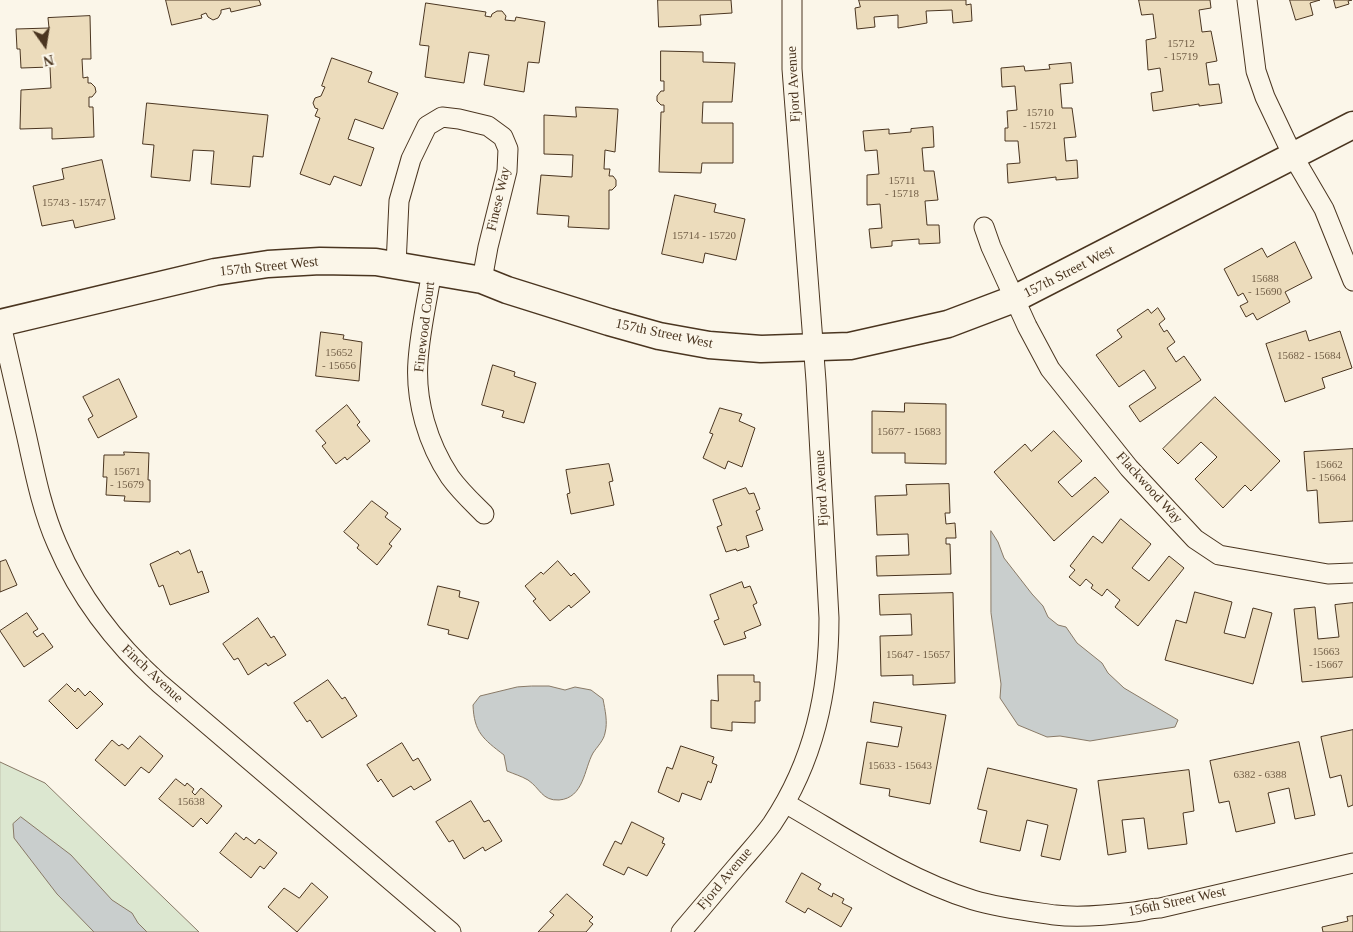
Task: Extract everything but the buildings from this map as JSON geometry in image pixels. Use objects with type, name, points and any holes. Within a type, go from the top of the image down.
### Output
[{"type":"street","name":"Fjord Avenue","points":[[681,932],[771,825],[785,803],[801,769],[817,724],[826,680],[829,652],[829,618],[817,391],[812,348],[806,238],[792,69],[792,0]]},
{"type":"street","points":[[1246,0],[1256,71],[1265,97],[1293,156],[1324,209],[1353,281]]},
{"type":"street","name":"Finese Way","points":[[396,266],[399,201],[411,159],[427,126],[442,117],[459,119],[488,126],[503,137],[508,150],[507,171],[488,247],[482,280]]},
{"type":"street","name":"157th Street West","points":[[0,322],[215,272],[268,264],[320,260],[376,262],[482,280],[507,290],[659,336],[709,345],[761,349],[850,346],[948,324],[1014,299],[1353,125]]},
{"type":"street","name":"Flackwood Way","points":[[984,226],[991,247],[1014,299],[1050,369],[1129,468],[1195,539],[1219,555],[1328,574],[1353,573]]},
{"type":"street","name":"Finewood Court","points":[[432,271],[418,362],[418,386],[422,411],[432,441],[450,477],[484,514]]},
{"type":"street","name":"Finch Avenue","points":[[0,322],[45,513],[68,568],[102,624],[137,663],[451,932]]},
{"type":"street","name":"156th Street West","points":[[785,803],[893,865],[934,886],[988,904],[1035,913],[1101,915],[1160,908],[1353,863]]},
{"type":"green space","points":[[0,762],[45,783],[199,932],[0,932]]},
{"type":"shaded area","points":[[991,531],[998,542],[1004,558],[1043,606],[1048,617],[1058,625],[1066,627],[1077,643],[1102,663],[1108,673],[1124,688],[1178,720],[1175,727],[1090,741],[1060,736],[1047,737],[1018,725],[1000,698],[1001,684],[991,613]]},
{"type":"shaded area","points":[[549,686],[565,690],[575,687],[591,690],[603,699],[606,720],[604,736],[593,753],[582,782],[574,794],[567,798],[553,800],[545,796],[528,780],[507,771],[504,755],[485,739],[475,722],[473,705],[480,696],[517,687]]},
{"type":"shaded area","points":[[21,817],[71,855],[112,900],[132,913],[147,932],[94,932],[57,894],[14,838],[13,824]]}]
